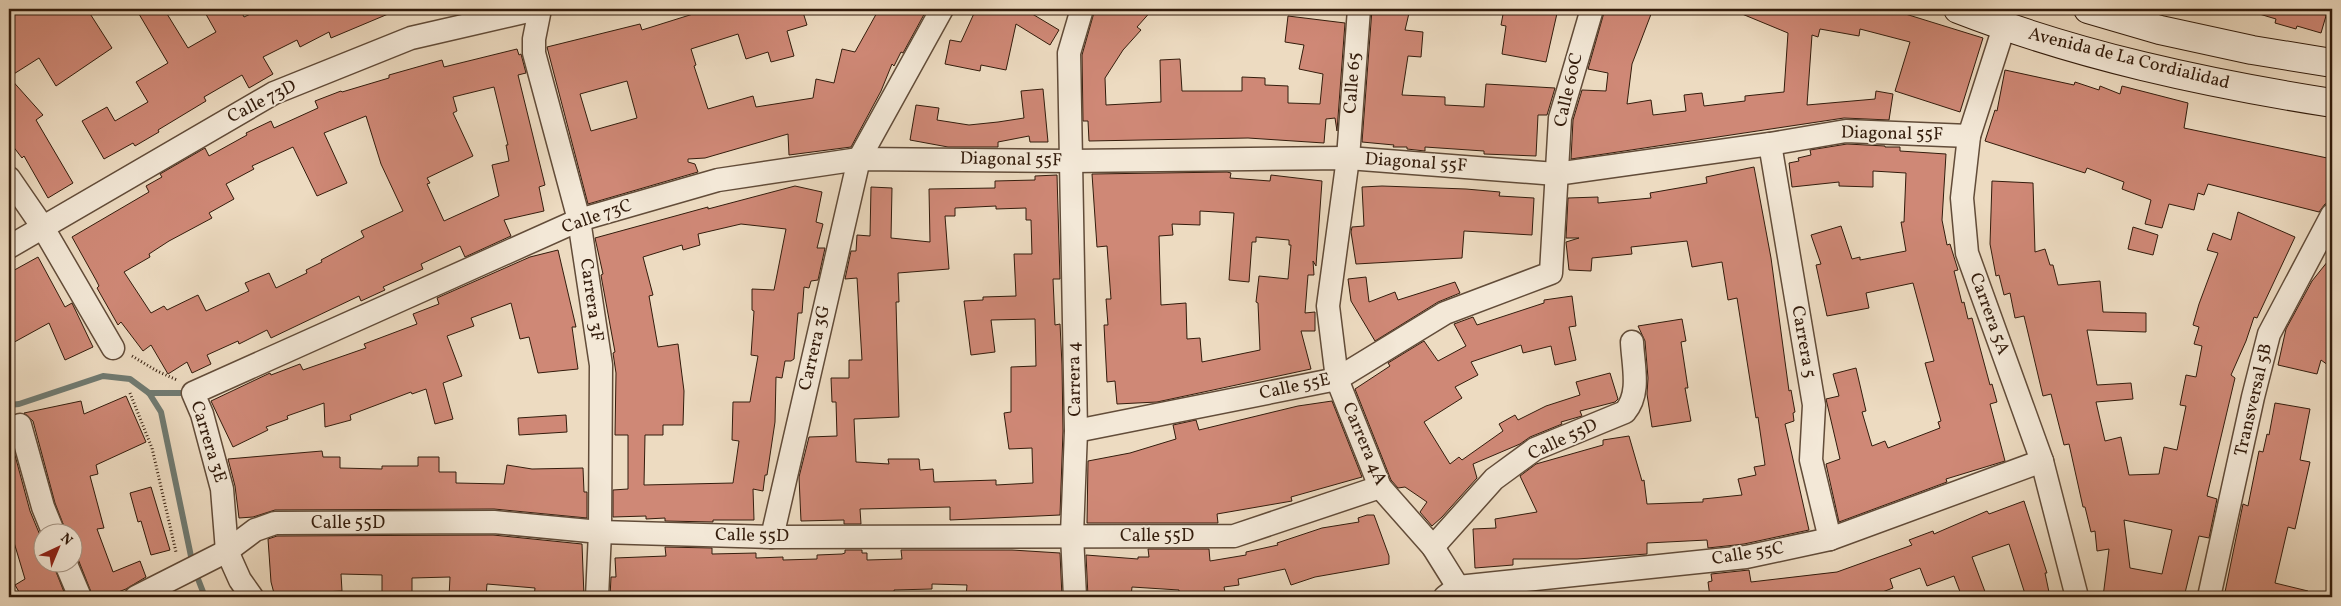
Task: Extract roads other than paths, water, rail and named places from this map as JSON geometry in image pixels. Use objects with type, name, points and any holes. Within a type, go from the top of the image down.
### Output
[{"type":"main road","name":"Avenida de La Cordialidad","points":[[1958,9],[2004,27],[2146,68],[2244,89],[2332,103]]},
{"type":"main road","name":"Avenida de La Cordialidad","points":[[2088,9],[2187,36],[2252,50],[2332,63]]},
{"type":"street","name":"Carrera 3F","points":[[538,9],[534,53],[579,220],[601,365],[600,532],[597,597]]},
{"type":"street","name":"Calle 73D","points":[[9,246],[274,93],[411,38],[538,9]]},
{"type":"street","points":[[859,158],[942,9]]},
{"type":"street","name":"Carrera 4","points":[[1075,597],[1072,535],[1076,431],[1070,161],[1072,115],[1069,53],[1082,9]]},
{"type":"street","name":"Calle 65","points":[[1348,158],[1359,9]]},
{"type":"street","name":"Calle 60C","points":[[1551,273],[1560,118],[1592,9]]},
{"type":"street","name":"Carrera 5A","points":[[2004,27],[1969,136],[1962,198],[1967,253],[2042,461],[2077,597]]},
{"type":"street","name":"Diagonal 55F","points":[[859,158],[1070,161],[1348,158],[1556,174],[1770,144],[1846,131],[1969,136]]},
{"type":"street","name":"Carrera 5","points":[[1770,144],[1814,405],[1811,460],[1830,539]]},
{"type":"street","name":"Calle 73C","points":[[193,393],[579,220],[718,180],[859,158]]},
{"type":"street","name":"Carrera 3G","points":[[772,537],[859,158]]},
{"type":"street","name":"Carrera 4A","points":[[1348,158],[1328,306],[1337,379],[1380,487],[1433,548],[1452,592]]},
{"type":"street","points":[[9,178],[42,226],[113,348]]},
{"type":"street","name":"Transversal 5B","points":[[2210,597],[2253,397],[2269,334],[2332,215]]},
{"type":"street","name":"Calle 55E","points":[[1076,431],[1337,379],[1445,313],[1551,273]]},
{"type":"street","name":"Calle 55D","points":[[1433,548],[1494,479],[1535,449],[1625,412],[1631,405],[1635,393],[1632,342]]},
{"type":"street","name":"Carrera 3E","points":[[193,393],[205,422],[222,489],[227,550],[240,580],[252,597]]},
{"type":"street","points":[[20,424],[43,507],[50,524]]},
{"type":"street","name":"Calle 55C","points":[[1452,592],[1746,557],[1830,539],[2042,461]]},
{"type":"street","name":"Calle 55D","points":[[136,597],[206,562],[255,530],[274,523],[494,522],[600,532],[772,537],[1234,536],[1380,487]]},
{"type":"street","points":[[70,574],[80,597]]},
{"type":"waterway","points":[[9,405],[19,404],[103,376],[130,379],[149,393],[161,412],[193,566],[205,597]]},
{"type":"waterway","name":"Calle 73C","points":[[149,393],[189,393]]}]
